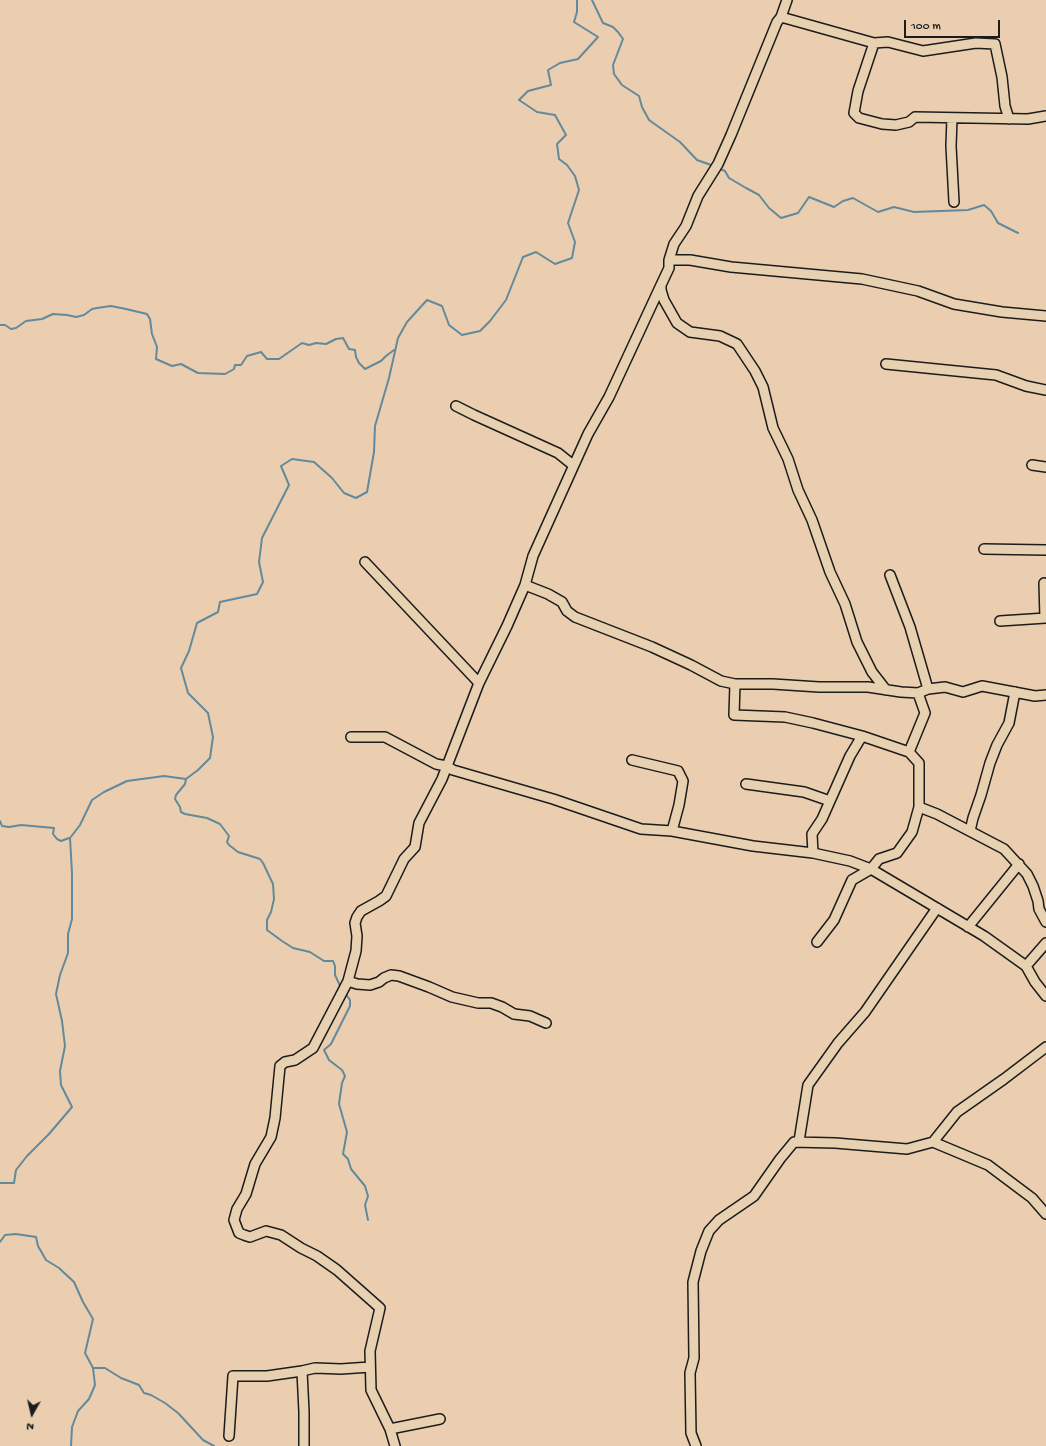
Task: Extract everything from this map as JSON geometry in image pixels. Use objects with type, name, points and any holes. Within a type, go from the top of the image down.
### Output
[{"type":"street","points":[[395,1446],[390,1429],[371,1390],[370,1351],[380,1308],[336,1270],[317,1256],[281,1235],[266,1232],[250,1237],[244,1235],[239,1232],[234,1220],[237,1209],[246,1194],[255,1164],[271,1137],[275,1118],[280,1066],[285,1062],[295,1060],[313,1048],[348,981],[356,951],[357,936],[355,923],[357,917],[361,910],[386,896],[404,859],[415,847],[419,823],[442,779],[479,683],[525,585],[533,556],[573,465],[608,398],[669,268],[669,260],[674,244],[686,226],[698,196],[718,164],[787,0]]},
{"type":"street","points":[[781,17],[874,43],[888,42],[923,51],[976,43],[995,44],[1002,77],[1005,106],[1009,119]]},
{"type":"street","points":[[874,43],[858,91],[854,113],[859,118],[896,125],[909,122],[915,117],[1028,119],[1046,116]]},
{"type":"street","points":[[952,118],[951,146],[954,202]]},
{"type":"street","points":[[669,260],[690,260],[731,267],[862,279],[918,291],[954,304],[1002,312],[1046,316]]},
{"type":"street","points":[[661,285],[664,300],[677,323],[690,332],[720,336],[737,344],[755,371],[763,387],[773,428],[788,459],[798,490],[812,520],[830,572],[845,604],[857,642],[872,672],[886,690]]},
{"type":"street","points":[[886,364],[996,375],[1026,386],[1046,390]]},
{"type":"street","points":[[456,406],[474,416],[558,453],[573,465]]},
{"type":"street","points":[[1032,465],[1046,468]]},
{"type":"street","points":[[984,549],[1046,550]]},
{"type":"street","points":[[365,562],[479,683]]},
{"type":"street","points":[[890,575],[910,627],[928,689]]},
{"type":"street","points":[[1000,621],[1045,618],[1044,583]]},
{"type":"street","points":[[525,585],[548,594],[562,602],[567,611],[575,617],[652,647],[721,680],[735,684],[868,687],[918,693],[928,689],[945,687],[964,692],[982,686],[1035,696],[1046,695]]},
{"type":"street","points":[[735,684],[734,715],[785,717],[813,723],[862,736],[909,752],[919,763],[919,807],[912,832],[897,853],[879,859],[871,869],[852,880],[834,920],[817,942]]},
{"type":"street","points":[[970,831],[990,763],[997,745],[1009,723],[1015,692]]},
{"type":"street","points":[[909,752],[925,713],[918,693]]},
{"type":"street","points":[[813,853],[812,834],[822,819],[850,756],[862,736]]},
{"type":"street","points":[[351,738],[385,737],[436,764],[553,799],[641,829],[672,831],[753,846],[813,853],[850,861],[871,869],[984,936],[1026,966],[1046,996]]},
{"type":"street","points":[[632,760],[678,771],[683,780],[679,805],[672,831]]},
{"type":"street","points":[[746,784],[804,792],[830,801]]},
{"type":"street","points":[[919,807],[937,814],[1004,849],[1027,874],[1033,886],[1039,909],[1046,922]]},
{"type":"street","points":[[968,927],[1019,864]]},
{"type":"street","points":[[799,1142],[808,1085],[838,1043],[865,1012],[937,908]]},
{"type":"street","points":[[1026,966],[1046,943]]},
{"type":"street","points":[[348,981],[357,984],[370,985],[391,975],[399,976],[452,997],[478,1003],[491,1003],[514,1014],[530,1016],[546,1023]]},
{"type":"street","points":[[696,1446],[691,1433],[690,1372],[694,1358],[693,1282],[701,1251],[709,1231],[719,1220],[754,1196],[794,1142],[843,1143],[907,1149],[933,1142],[957,1112],[1004,1079],[1046,1046]]},
{"type":"street","points":[[933,1142],[988,1165],[1032,1198],[1046,1214]]},
{"type":"street","points":[[228,1436],[233,1376],[267,1376],[315,1368],[341,1369],[370,1367]]},
{"type":"street","points":[[302,1371],[304,1446]]},
{"type":"street","points":[[390,1429],[440,1419]]},
{"type":"waterway","points":[[0,1183],[14,1183],[16,1170],[72,1107],[61,1085],[60,1071],[65,1046],[62,1021],[56,994],[60,975],[68,953],[68,934],[72,919],[70,838],[80,825],[92,800],[104,792],[127,781],[164,776],[186,779],[210,758],[213,737],[208,713],[188,693],[181,668],[189,651],[197,623],[218,612],[220,602],[257,594],[263,582],[259,562],[262,538],[289,485],[281,466],[292,459],[314,462],[332,478],[344,493],[356,498],[367,492],[374,452],[375,426],[389,378],[398,338],[407,322],[427,300],[442,306],[449,325],[462,335],[480,331],[490,321],[506,300],[523,257],[536,252],[555,264],[572,258],[575,242],[568,223],[579,190],[575,176],[567,165],[559,159],[557,144],[566,135],[555,115],[537,112],[519,100],[528,91],[551,85],[548,70],[560,63],[578,59],[598,37],[574,22],[577,12],[577,0]]},
{"type":"waterway","points":[[592,0],[603,23],[613,27],[623,39],[613,65],[614,74],[622,85],[639,96],[642,107],[649,120],[680,142],[697,160],[714,166]]},
{"type":"waterway","points":[[718,168],[725,171],[729,178],[759,195],[769,208],[781,218],[798,213],[809,197],[834,207],[843,201],[853,198],[878,212],[894,207],[914,212],[968,210],[984,205],[991,211],[998,223],[1018,233]]},
{"type":"waterway","points":[[0,325],[5,325],[11,329],[16,328],[26,321],[42,319],[53,314],[76,317],[84,315],[92,309],[111,306],[147,314],[150,319],[152,334],[157,347],[156,359],[172,366],[181,364],[198,373],[225,374],[234,369],[235,365],[241,365],[247,356],[261,352],[267,359],[279,359],[302,343],[309,345],[316,343],[326,344],[336,339],[343,338],[349,349],[355,350],[359,363],[365,369],[381,361],[394,350]]},
{"type":"waterway","points":[[186,779],[185,784],[176,795],[175,799],[181,812],[207,818],[220,824],[229,836],[227,842],[229,845],[238,852],[260,859],[263,863],[273,884],[274,899],[271,912],[267,920],[267,930],[293,948],[310,952],[324,961],[333,961],[335,966],[335,975],[341,988]]},
{"type":"waterway","points":[[0,821],[2,826],[9,827],[21,825],[54,828],[53,834],[57,839],[61,841],[69,838]]},
{"type":"waterway","points":[[345,993],[350,1000],[350,1006],[331,1044],[324,1050],[329,1060],[342,1070],[345,1076],[342,1083],[339,1104],[347,1132],[343,1154],[348,1159],[351,1169],[365,1186],[368,1196],[365,1205],[368,1220]]},
{"type":"waterway","points":[[0,1242],[5,1235],[16,1234],[36,1237],[38,1246],[46,1260],[59,1268],[74,1282],[93,1319],[85,1353],[93,1368],[95,1385],[89,1399],[78,1411],[72,1427],[71,1446]]},
{"type":"waterway","points":[[93,1368],[105,1368],[121,1378],[139,1385],[144,1393],[151,1395],[165,1403],[178,1413],[203,1440],[214,1446]]}]
